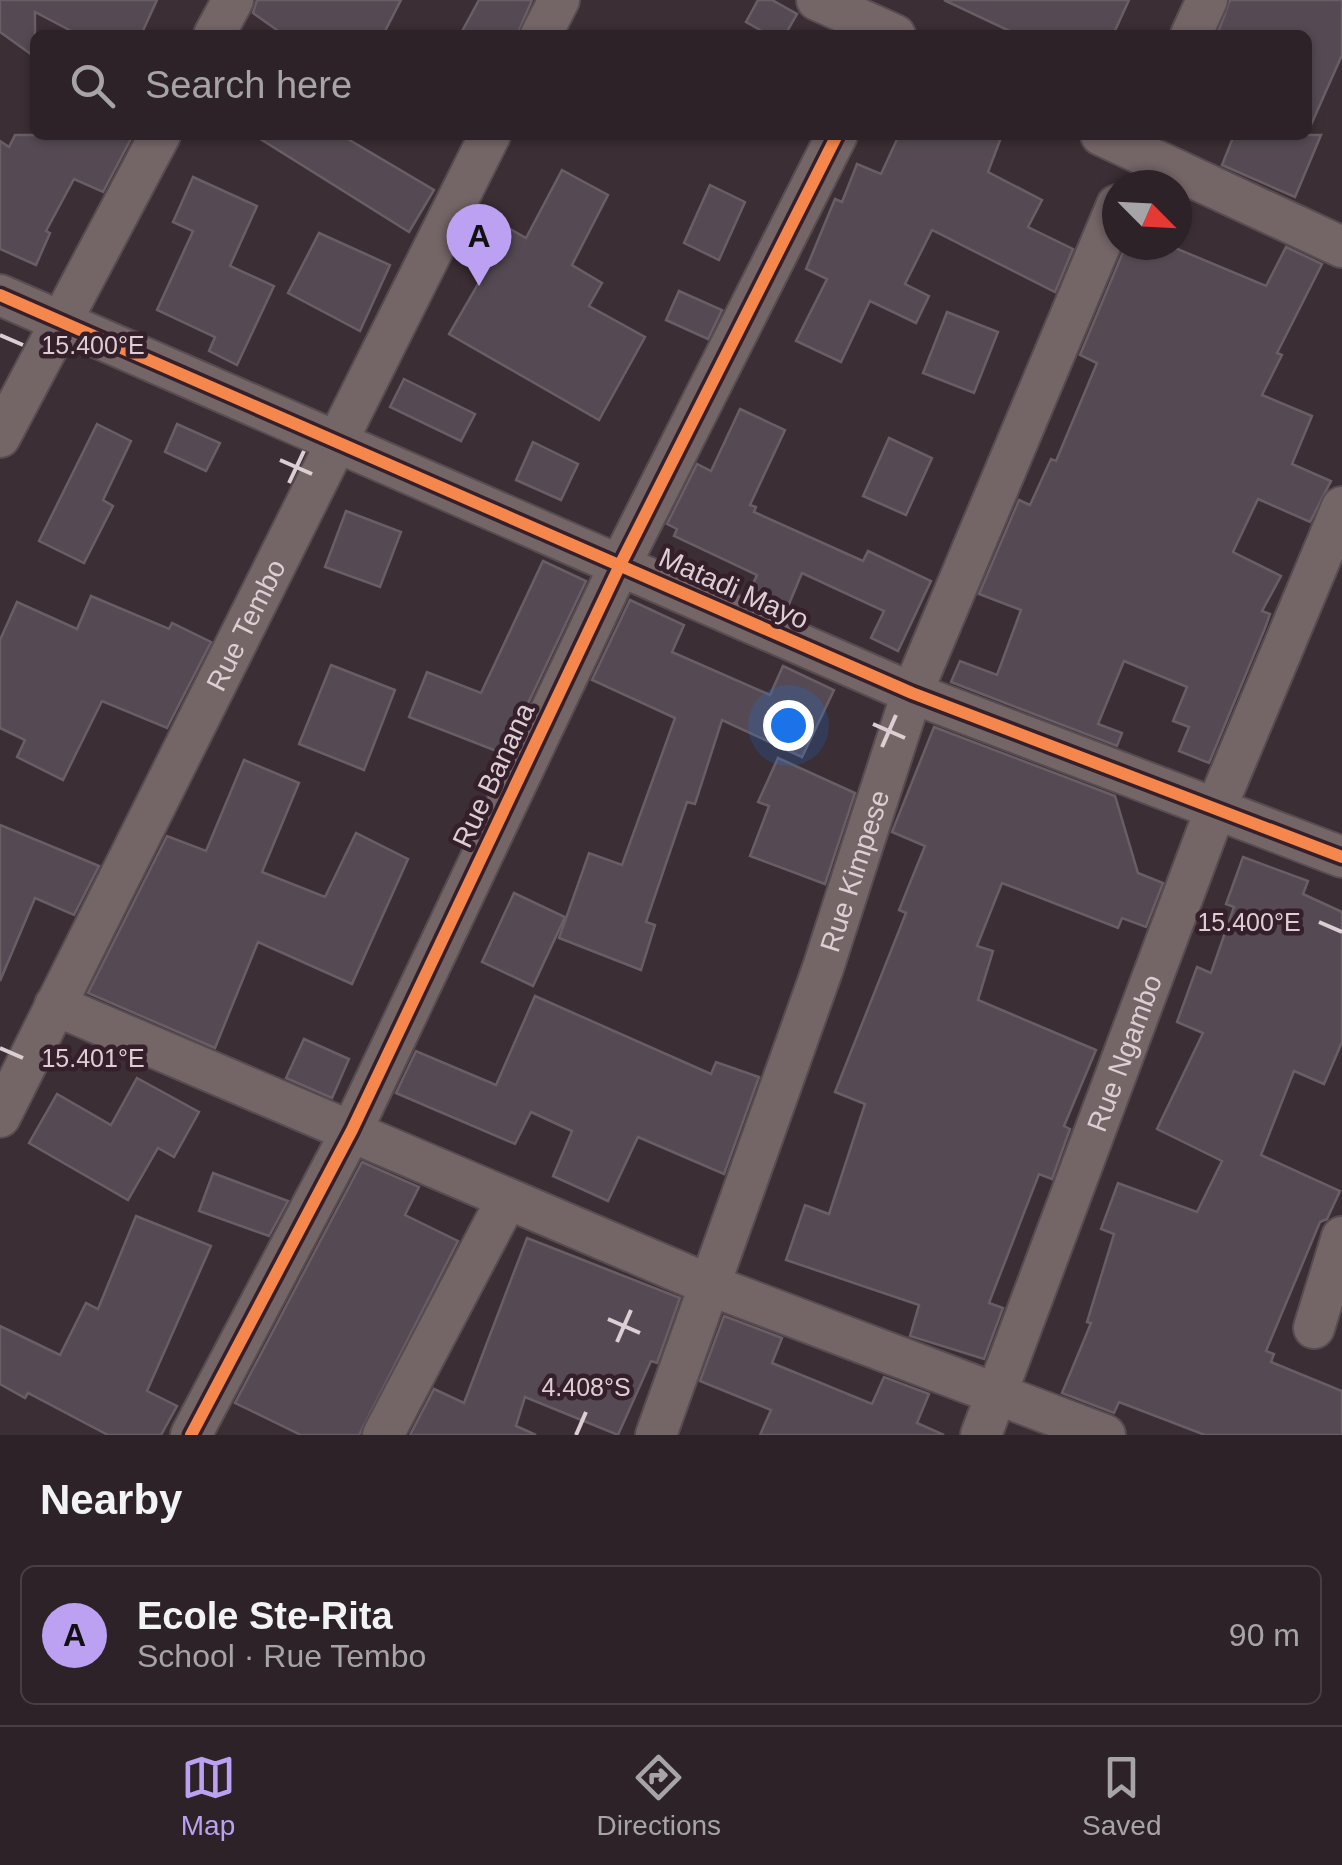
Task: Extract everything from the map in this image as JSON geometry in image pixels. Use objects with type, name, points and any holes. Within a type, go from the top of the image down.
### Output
[{"type":"street","points":[[217,30],[233,0]]},
{"type":"street","points":[[544,30],[559,0]]},
{"type":"street","points":[[817,0],[894,26]]},
{"type":"street","points":[[1193,30],[1206,0]]},
{"type":"street","points":[[0,438],[157,140]]},
{"type":"street","name":"Rue Tembo","points":[[0,1117],[334,440],[487,140]]},
{"type":"street","name":"Rue Banana","points":[[190,1435],[352,1130],[620,565],[834,140]]},
{"type":"street","points":[[1110,140],[1137,158],[1342,246]]},
{"type":"street","name":"Rue Kimpese","points":[[656,1435],[824,968],[912,693],[1102,241]]},
{"type":"street","name":"Matadi Mayo","points":[[0,294],[912,693],[1342,857]]},
{"type":"street","name":"Rue Ngambo","points":[[981,1435],[1216,808],[1342,507]]},
{"type":"street","points":[[55,1006],[712,1286],[998,1391],[1105,1435]]},
{"type":"street","points":[[383,1435],[506,1201]]},
{"type":"street","points":[[1314,1328],[1342,1237]]},
{"type":"building","points":[[0,0],[157,0],[143,30],[69,30],[35,12],[30,53],[0,32]]},
{"type":"building","points":[[257,0],[401,0],[386,30],[277,30],[253,13]]},
{"type":"building","points":[[479,0],[532,0],[519,30],[463,30]]},
{"type":"building","points":[[758,0],[772,0],[797,14],[788,30],[760,30],[746,22]]},
{"type":"building","points":[[944,0],[1129,0],[1115,30],[1007,30]]},
{"type":"building","points":[[1230,0],[1342,0],[1342,55],[1312,123],[1312,30],[1219,30]]},
{"type":"building","points":[[15,135],[30,135],[30,140],[130,140],[103,192],[74,179],[46,231],[50,233],[36,265],[0,249],[0,141],[9,147]]},
{"type":"building","points":[[1312,135],[1321,135],[1295,197],[1222,165],[1232,140],[1312,140]]},
{"type":"building","points":[[262,140],[349,140],[434,190],[409,232]]},
{"type":"building","points":[[897,140],[1000,140],[988,172],[1042,200],[1028,227],[1073,249],[1055,292],[932,230],[905,284],[929,296],[916,323],[870,301],[841,362],[796,341],[827,279],[806,269],[835,199],[842,202],[857,164],[881,174]]},
{"type":"building","points":[[562,170],[608,195],[572,265],[602,283],[589,306],[645,337],[599,420],[449,334],[510,229],[526,238]]},
{"type":"building","points":[[193,177],[257,206],[230,266],[274,286],[237,365],[209,351],[215,337],[157,310],[193,231],[173,222]]},
{"type":"building","points":[[710,185],[745,202],[719,260],[684,243]]},
{"type":"building","points":[[319,233],[390,265],[360,331],[288,293]]},
{"type":"building","points":[[1286,247],[1322,264],[1277,353],[1282,355],[1262,395],[1312,416],[1292,464],[1331,481],[1310,522],[1258,499],[1233,552],[1281,576],[1262,611],[1270,614],[1209,763],[1179,751],[1189,727],[1173,721],[1187,687],[1124,661],[1098,724],[1122,733],[1117,746],[951,682],[960,661],[997,675],[1021,610],[979,594],[1019,500],[1030,505],[1051,459],[1056,461],[1097,363],[1080,355],[1120,260],[1192,260],[1192,255],[1266,286]]},
{"type":"building","points":[[679,291],[722,310],[708,339],[666,320]]},
{"type":"building","points":[[947,312],[998,332],[974,393],[923,373]]},
{"type":"building","points":[[404,379],[475,414],[461,441],[390,407]]},
{"type":"building","points":[[740,409],[785,430],[750,505],[756,507],[754,512],[863,561],[868,551],[931,581],[898,651],[871,638],[884,611],[802,573],[789,604],[751,588],[757,575],[674,536],[677,529],[667,524],[697,464],[711,471]]},
{"type":"building","points":[[97,424],[131,441],[103,500],[113,506],[84,563],[39,541]]},
{"type":"building","points":[[177,424],[220,443],[206,471],[165,452]]},
{"type":"building","points":[[889,438],[932,458],[906,515],[863,496]]},
{"type":"building","points":[[533,442],[578,464],[561,500],[516,480]]},
{"type":"building","points":[[346,511],[401,532],[380,587],[325,567]]},
{"type":"building","points":[[543,561],[586,581],[504,754],[409,717],[427,672],[481,693]]},
{"type":"building","points":[[91,596],[169,629],[172,623],[211,642],[167,728],[102,701],[63,780],[17,757],[25,740],[0,728],[0,640],[17,602],[77,629]]},
{"type":"building","points":[[630,600],[684,625],[672,652],[770,695],[783,666],[834,690],[802,757],[722,720],[695,804],[687,802],[646,922],[655,925],[641,970],[559,938],[589,853],[622,865],[675,718],[592,680]]},
{"type":"building","points":[[331,665],[395,690],[364,770],[299,744]]},
{"type":"building","points":[[934,727],[1115,796],[1138,873],[1163,883],[1146,927],[1122,918],[1118,928],[1002,883],[977,946],[993,951],[978,1000],[1096,1050],[1064,1126],[1070,1129],[1052,1179],[1039,1174],[989,1303],[1003,1308],[984,1359],[910,1336],[919,1305],[786,1260],[805,1205],[829,1214],[865,1104],[835,1092],[906,913],[899,910],[925,846],[892,832]]},
{"type":"building","points":[[778,758],[855,793],[825,884],[750,856],[769,806],[758,802]]},
{"type":"building","points":[[244,760],[299,783],[262,872],[325,897],[356,833],[408,859],[352,984],[258,942],[215,1048],[88,993],[167,836],[206,851]]},
{"type":"building","points":[[0,825],[99,866],[74,915],[35,898],[0,981]]},
{"type":"building","points":[[1243,857],[1308,881],[1303,894],[1342,912],[1342,1042],[1324,1084],[1294,1071],[1261,1155],[1340,1191],[1327,1219],[1320,1222],[1266,1351],[1274,1354],[1271,1362],[1342,1391],[1342,1435],[1205,1435],[1119,1402],[1114,1413],[1062,1393],[1091,1323],[1087,1322],[1114,1234],[1101,1229],[1118,1183],[1197,1212],[1222,1161],[1157,1129],[1203,1033],[1177,1022],[1197,967],[1211,973],[1234,907],[1226,904]]},
{"type":"building","points":[[514,893],[565,917],[533,986],[482,962]]},
{"type":"building","points":[[535,996],[711,1074],[716,1062],[759,1077],[724,1174],[638,1137],[608,1201],[553,1176],[572,1131],[531,1112],[515,1144],[396,1093],[416,1051],[496,1085]]},
{"type":"building","points":[[304,1039],[349,1059],[332,1098],[286,1078]]},
{"type":"building","points":[[137,1078],[199,1112],[174,1157],[158,1148],[128,1200],[29,1143],[57,1094],[111,1125]]},
{"type":"building","points":[[362,1162],[419,1187],[405,1215],[458,1241],[359,1435],[301,1435],[235,1403]]},
{"type":"building","points":[[213,1173],[288,1201],[269,1236],[199,1211]]},
{"type":"building","points":[[136,1216],[211,1246],[147,1391],[177,1406],[161,1435],[108,1435],[28,1393],[25,1398],[0,1384],[0,1326],[60,1355],[86,1303],[98,1309]]},
{"type":"building","points":[[527,1238],[680,1298],[657,1363],[651,1361],[618,1435],[525,1397],[516,1426],[536,1435],[410,1435],[434,1389],[464,1403]]},
{"type":"building","points":[[724,1316],[782,1338],[772,1363],[872,1404],[884,1377],[929,1394],[917,1423],[944,1435],[760,1435],[771,1410],[700,1381]]},
{"type":"cycle path","points":[[191,1435],[352,1130],[620,565],[834,140]]},
{"type":"cycle path","points":[[0,295],[912,693],[1342,857]]},
{"type":"place","name":"Ecole Ste-Rita","points":[[479,286]]}]
